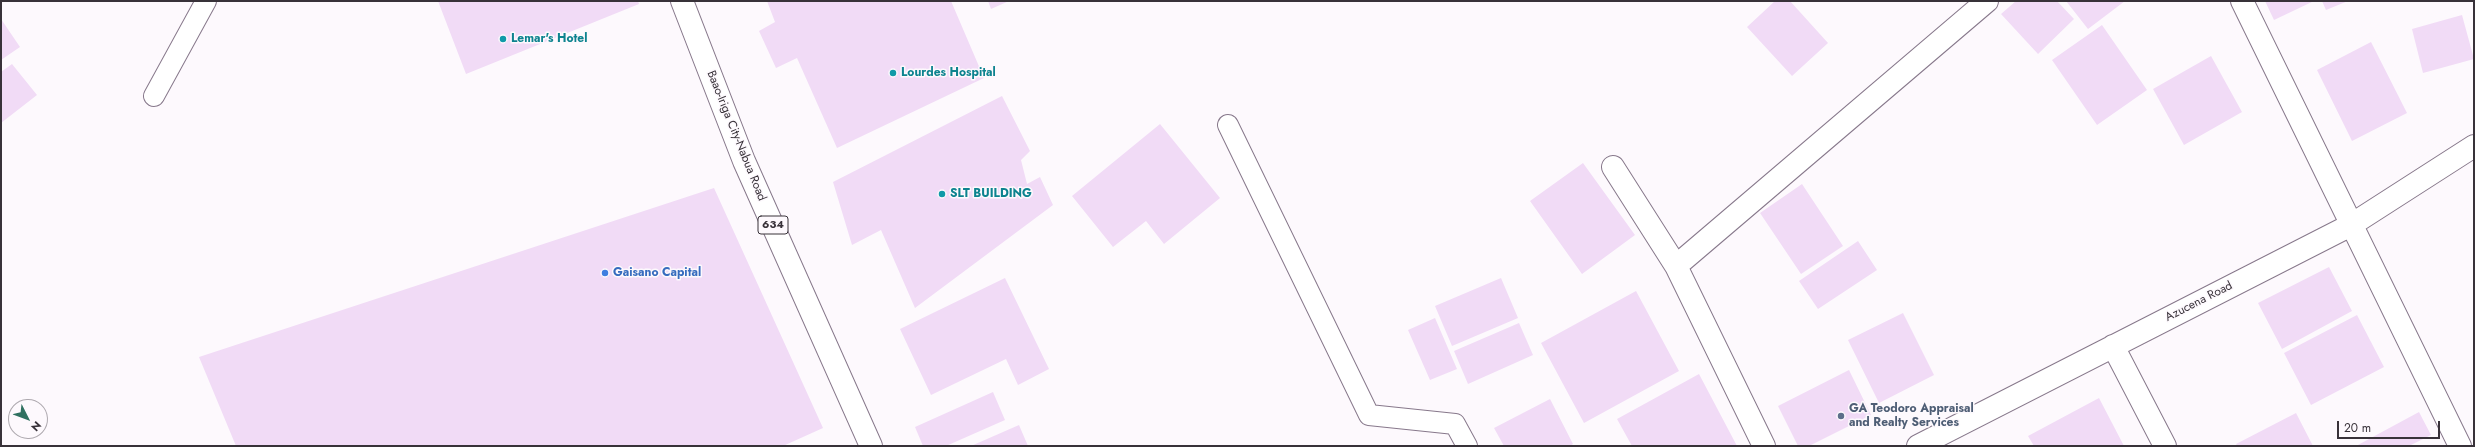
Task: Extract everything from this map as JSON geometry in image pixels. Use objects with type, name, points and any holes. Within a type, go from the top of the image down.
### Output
[{"type":"street","name":"Baao-Iriga City-Nabua Road","points":[[682,1],[744,161],[871,446]]},
{"type":"street","points":[[1676,266],[1987,1]]},
{"type":"street","points":[[2242,1],[2460,446]]},
{"type":"street","name":"Azucena Road","points":[[1918,446],[2351,225],[2474,146]]},
{"type":"street","points":[[1613,167],[1676,266],[1764,446]]},
{"type":"street","points":[[2113,346],[2166,446]]},
{"type":"lane","points":[[154,96],[206,1]]},
{"type":"lane","points":[[1228,125],[1369,415],[1455,424],[1467,446]]},
{"type":"building","name":"Lemar's Hotel","points":[[438,1],[638,1],[639,4],[466,74]]},
{"type":"building","name":"Lourdes Hospital","points":[[767,1],[951,1],[984,78],[837,148],[797,58],[776,68],[759,31],[775,22]]},
{"type":"building","points":[[988,1],[1009,1],[991,9]]},
{"type":"building","points":[[1775,1],[1790,1],[1828,43],[1792,76],[1747,27]]},
{"type":"building","points":[[2016,1],[2057,1],[2074,19],[2038,54],[2001,14]]},
{"type":"building","points":[[2066,1],[2125,1],[2088,29]]},
{"type":"building","points":[[2265,1],[2314,1],[2274,20]]},
{"type":"building","points":[[2322,1],[2348,1],[2326,10]]},
{"type":"building","points":[[2462,15],[2474,59],[2423,73],[2412,29]]},
{"type":"building","points":[[1,19],[20,47],[1,60]]},
{"type":"building","points":[[2102,25],[2147,90],[2097,125],[2052,60]]},
{"type":"building","points":[[2371,42],[2407,113],[2352,141],[2317,70]]},
{"type":"building","points":[[2211,56],[2242,112],[2184,145],[2153,89]]},
{"type":"building","points":[[12,64],[37,95],[1,123],[1,72]]},
{"type":"building","name":"SLT BUILDING","points":[[1002,96],[1030,151],[1021,160],[1027,184],[1040,177],[1053,205],[915,308],[881,230],[852,245],[833,182]]},
{"type":"building","points":[[1160,124],[1220,198],[1164,244],[1146,221],[1113,247],[1072,196]]},
{"type":"building","points":[[1583,163],[1635,235],[1582,274],[1530,201]]},
{"type":"building","points":[[1802,184],[1843,246],[1801,274],[1760,213]]},
{"type":"building","name":"Gaisano Capital","points":[[714,188],[823,428],[783,446],[236,446],[199,357]]},
{"type":"building","points":[[1858,241],[1877,270],[1818,309],[1799,281]]},
{"type":"building","points":[[2329,267],[2352,311],[2282,349],[2258,303]]},
{"type":"building","points":[[1005,278],[1049,369],[1018,385],[1006,359],[931,395],[900,329]]},
{"type":"building","points":[[1501,278],[1518,318],[1452,346],[1435,306]]},
{"type":"building","points":[[1636,291],[1679,371],[1584,423],[1541,343]]},
{"type":"building","points":[[1903,313],[1934,375],[1879,403],[1848,340]]},
{"type":"building","points":[[2357,315],[2384,367],[2311,405],[2284,353]]},
{"type":"building","points":[[1435,318],[1457,369],[1430,380],[1408,330]]},
{"type":"building","points":[[1519,323],[1533,355],[1468,384],[1454,351]]},
{"type":"building","points":[[1849,370],[1871,415],[1809,446],[1798,446],[1778,406]]},
{"type":"building","points":[[1699,374],[1737,446],[1632,446],[1617,419]]},
{"type":"building","points":[[993,392],[1005,420],[946,446],[923,446],[915,427]]},
{"type":"building","points":[[2099,398],[2124,446],[2034,446],[2028,436]]},
{"type":"building","points":[[1550,399],[1573,444],[1570,446],[1504,446],[1494,428]]},
{"type":"building","points":[[2419,412],[2431,435],[2409,446],[2356,446]]},
{"type":"building","points":[[2296,413],[2313,446],[2237,446],[2236,444]]},
{"type":"building","points":[[1019,425],[1028,446],[971,446]]},
{"type":"place","name":"Lemar's Hotel","points":[[503,39]]},
{"type":"place","name":"Lourdes Hospital","points":[[893,73]]},
{"type":"place","name":"SLT BUILDING","points":[[942,194]]},
{"type":"place","name":"Gaisano Capital","points":[[605,273]]},
{"type":"place","name":"GA Teodoro Appraisal and Realty Services","points":[[1841,416]]}]
